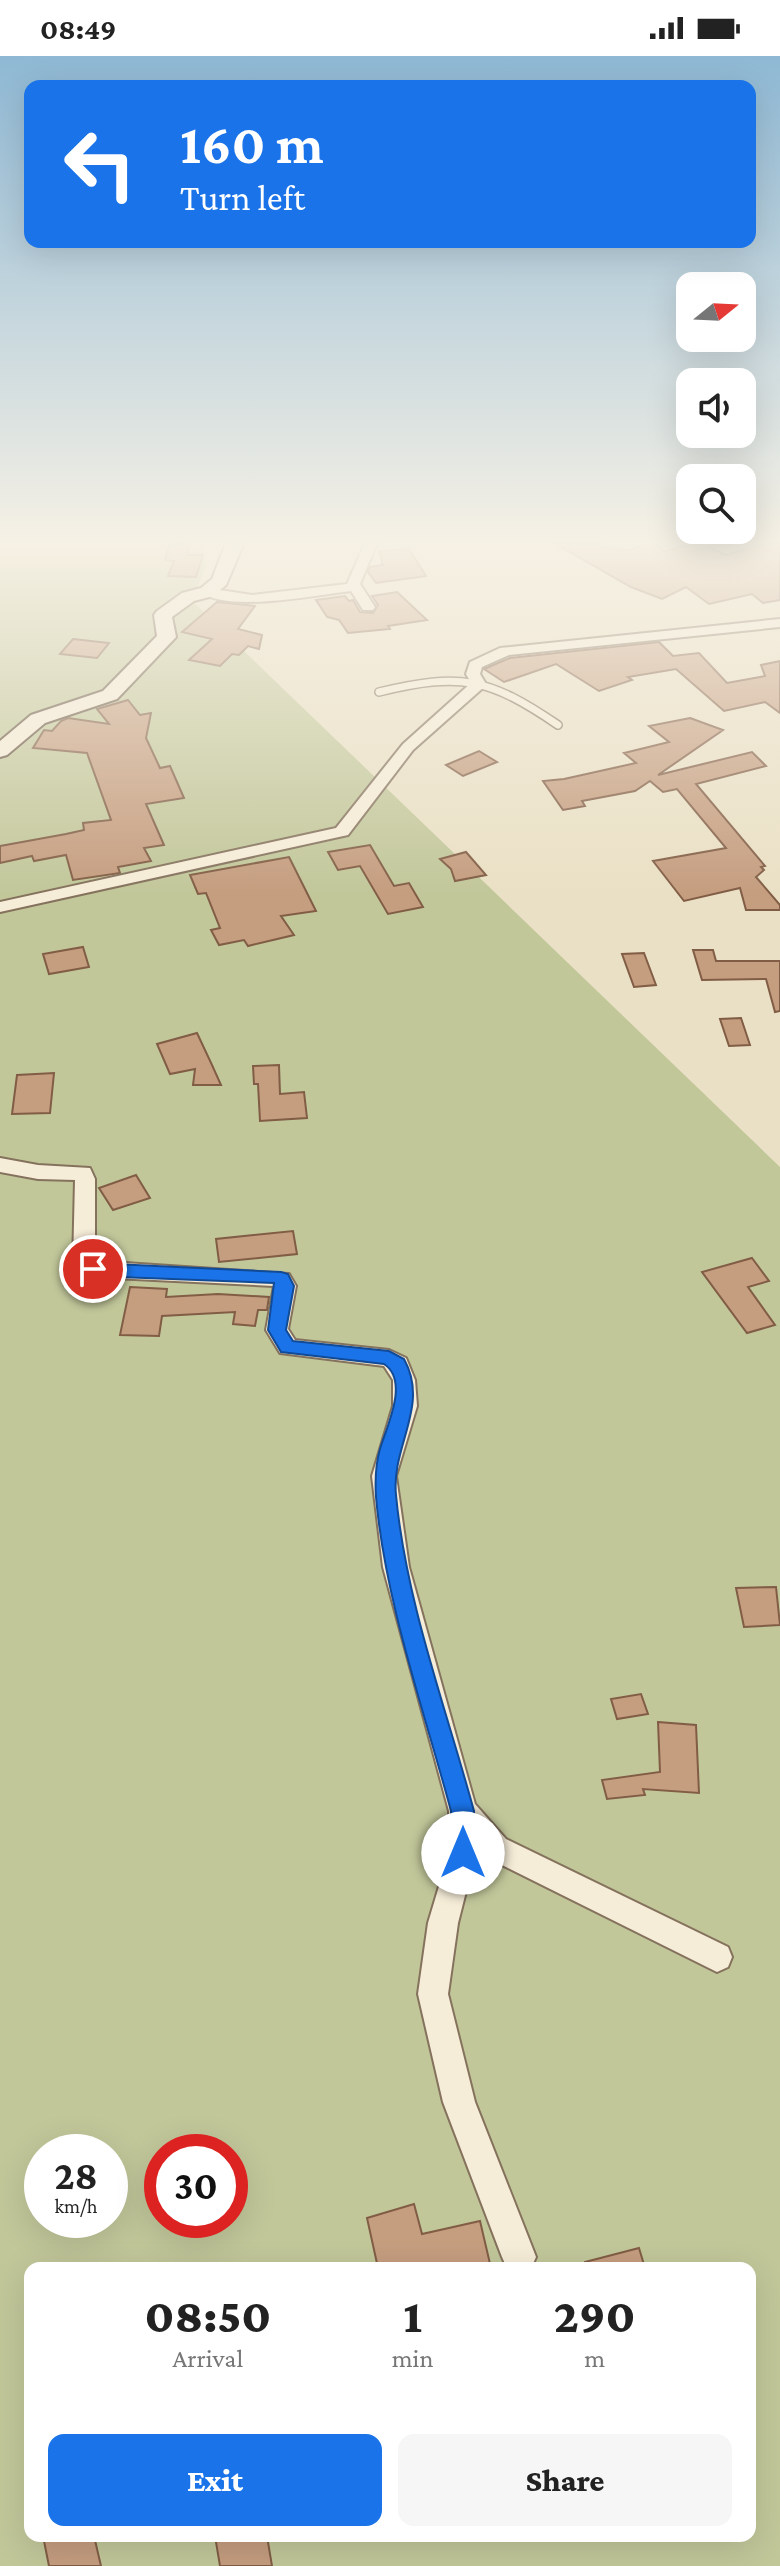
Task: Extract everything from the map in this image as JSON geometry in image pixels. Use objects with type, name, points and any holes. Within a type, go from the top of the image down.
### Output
[{"type":"street","points":[[0,751],[38,719],[110,695],[144,660]]},
{"type":"street","points":[[0,907],[342,832],[408,747],[479,684],[473,674],[475,665],[485,660]]},
{"type":"street","points":[[0,1165],[38,1172],[83,1173],[84,1265],[93,1269],[281,1279],[285,1286],[277,1330],[288,1347],[389,1358],[398,1364],[404,1380],[405,1406],[384,1476],[387,1509],[396,1567],[463,1811],[463,1853],[443,1923],[433,1994],[459,2102],[519,2257]]},
{"type":"street","points":[[463,1811],[496,1848],[717,1957]]},
{"type":"lane","points":[[379,692],[432,679],[479,684],[507,692],[558,725]]},
{"type":"green space","points":[[0,660],[253,660],[780,1167],[780,2566],[0,2566]]},
{"type":"building","points":[[190,660],[226,660],[220,666]]},
{"type":"building","points":[[505,660],[706,660],[727,683],[765,676],[761,665],[780,661],[780,713],[765,702],[724,711],[676,669],[628,677],[632,680],[599,691],[556,664],[504,682],[484,669]]},
{"type":"building","points":[[128,700],[140,715],[151,713],[146,738],[160,768],[170,766],[184,798],[146,804],[164,845],[144,848],[151,861],[118,867],[120,873],[73,880],[66,855],[34,861],[32,856],[0,863],[0,846],[84,830],[83,823],[111,820],[87,753],[33,748],[44,730],[52,731],[68,718],[109,724],[97,709]]},
{"type":"building","points":[[690,718],[723,730],[658,775],[752,752],[766,766],[696,784],[765,866],[761,867],[764,870],[756,877],[780,905],[780,910],[746,910],[740,888],[684,901],[653,861],[726,848],[677,789],[663,792],[650,781],[635,791],[582,801],[585,806],[563,810],[543,781],[636,763],[624,753],[669,742],[649,726]]},
{"type":"building","points":[[479,751],[497,762],[463,776],[446,765]]},
{"type":"building","points":[[370,845],[394,886],[409,883],[423,907],[388,914],[360,866],[338,870],[328,852]]},
{"type":"building","points":[[466,852],[486,875],[455,881],[451,869],[440,859]]},
{"type":"building","points":[[289,857],[316,911],[281,916],[294,935],[248,946],[244,940],[219,945],[211,930],[220,928],[206,893],[198,894],[190,875]]},
{"type":"building","points":[[83,947],[89,967],[49,974],[43,954]]},
{"type":"building","points":[[693,950],[713,950],[716,961],[780,961],[780,1011],[775,1012],[766,979],[702,980]]},
{"type":"building","points":[[644,953],[656,985],[634,987],[622,954]]},
{"type":"building","points":[[741,1018],[750,1045],[729,1046],[720,1019]]},
{"type":"building","points":[[197,1033],[221,1085],[193,1085],[195,1069],[170,1074],[157,1044]]},
{"type":"building","points":[[279,1065],[280,1094],[304,1092],[307,1118],[260,1121],[258,1084],[254,1084],[253,1066]]},
{"type":"building","points":[[54,1073],[50,1113],[12,1114],[17,1075]]},
{"type":"building","points":[[136,1175],[150,1198],[113,1210],[99,1188]]},
{"type":"building","points":[[293,1231],[297,1254],[219,1262],[216,1239]]},
{"type":"building","points":[[752,1258],[769,1281],[748,1287],[775,1325],[747,1333],[702,1272]]},
{"type":"building","points":[[130,1287],[167,1289],[166,1297],[218,1294],[269,1297],[267,1310],[258,1310],[255,1326],[233,1324],[235,1312],[162,1316],[159,1336],[120,1335]]},
{"type":"building","points":[[776,1587],[780,1625],[744,1627],[736,1588]]},
{"type":"building","points":[[641,1694],[648,1714],[617,1719],[611,1699]]},
{"type":"building","points":[[658,1722],[696,1725],[699,1793],[643,1789],[645,1795],[607,1799],[602,1780],[660,1772]]},
{"type":"building","points":[[414,2204],[422,2234],[480,2221],[490,2262],[377,2262],[367,2218]]},
{"type":"building","points":[[639,2248],[643,2262],[585,2262]]},
{"type":"building","points":[[44,2542],[95,2542],[101,2566],[49,2566]]},
{"type":"building","points":[[216,2542],[268,2542],[272,2566],[220,2566]]},
{"type":"route","points":[[93,1269],[275,1277],[281,1279],[285,1286],[277,1330],[278,1336],[288,1347],[389,1358],[398,1364],[404,1380],[405,1406],[384,1476],[387,1509],[396,1567],[463,1811],[463,1853]]}]
